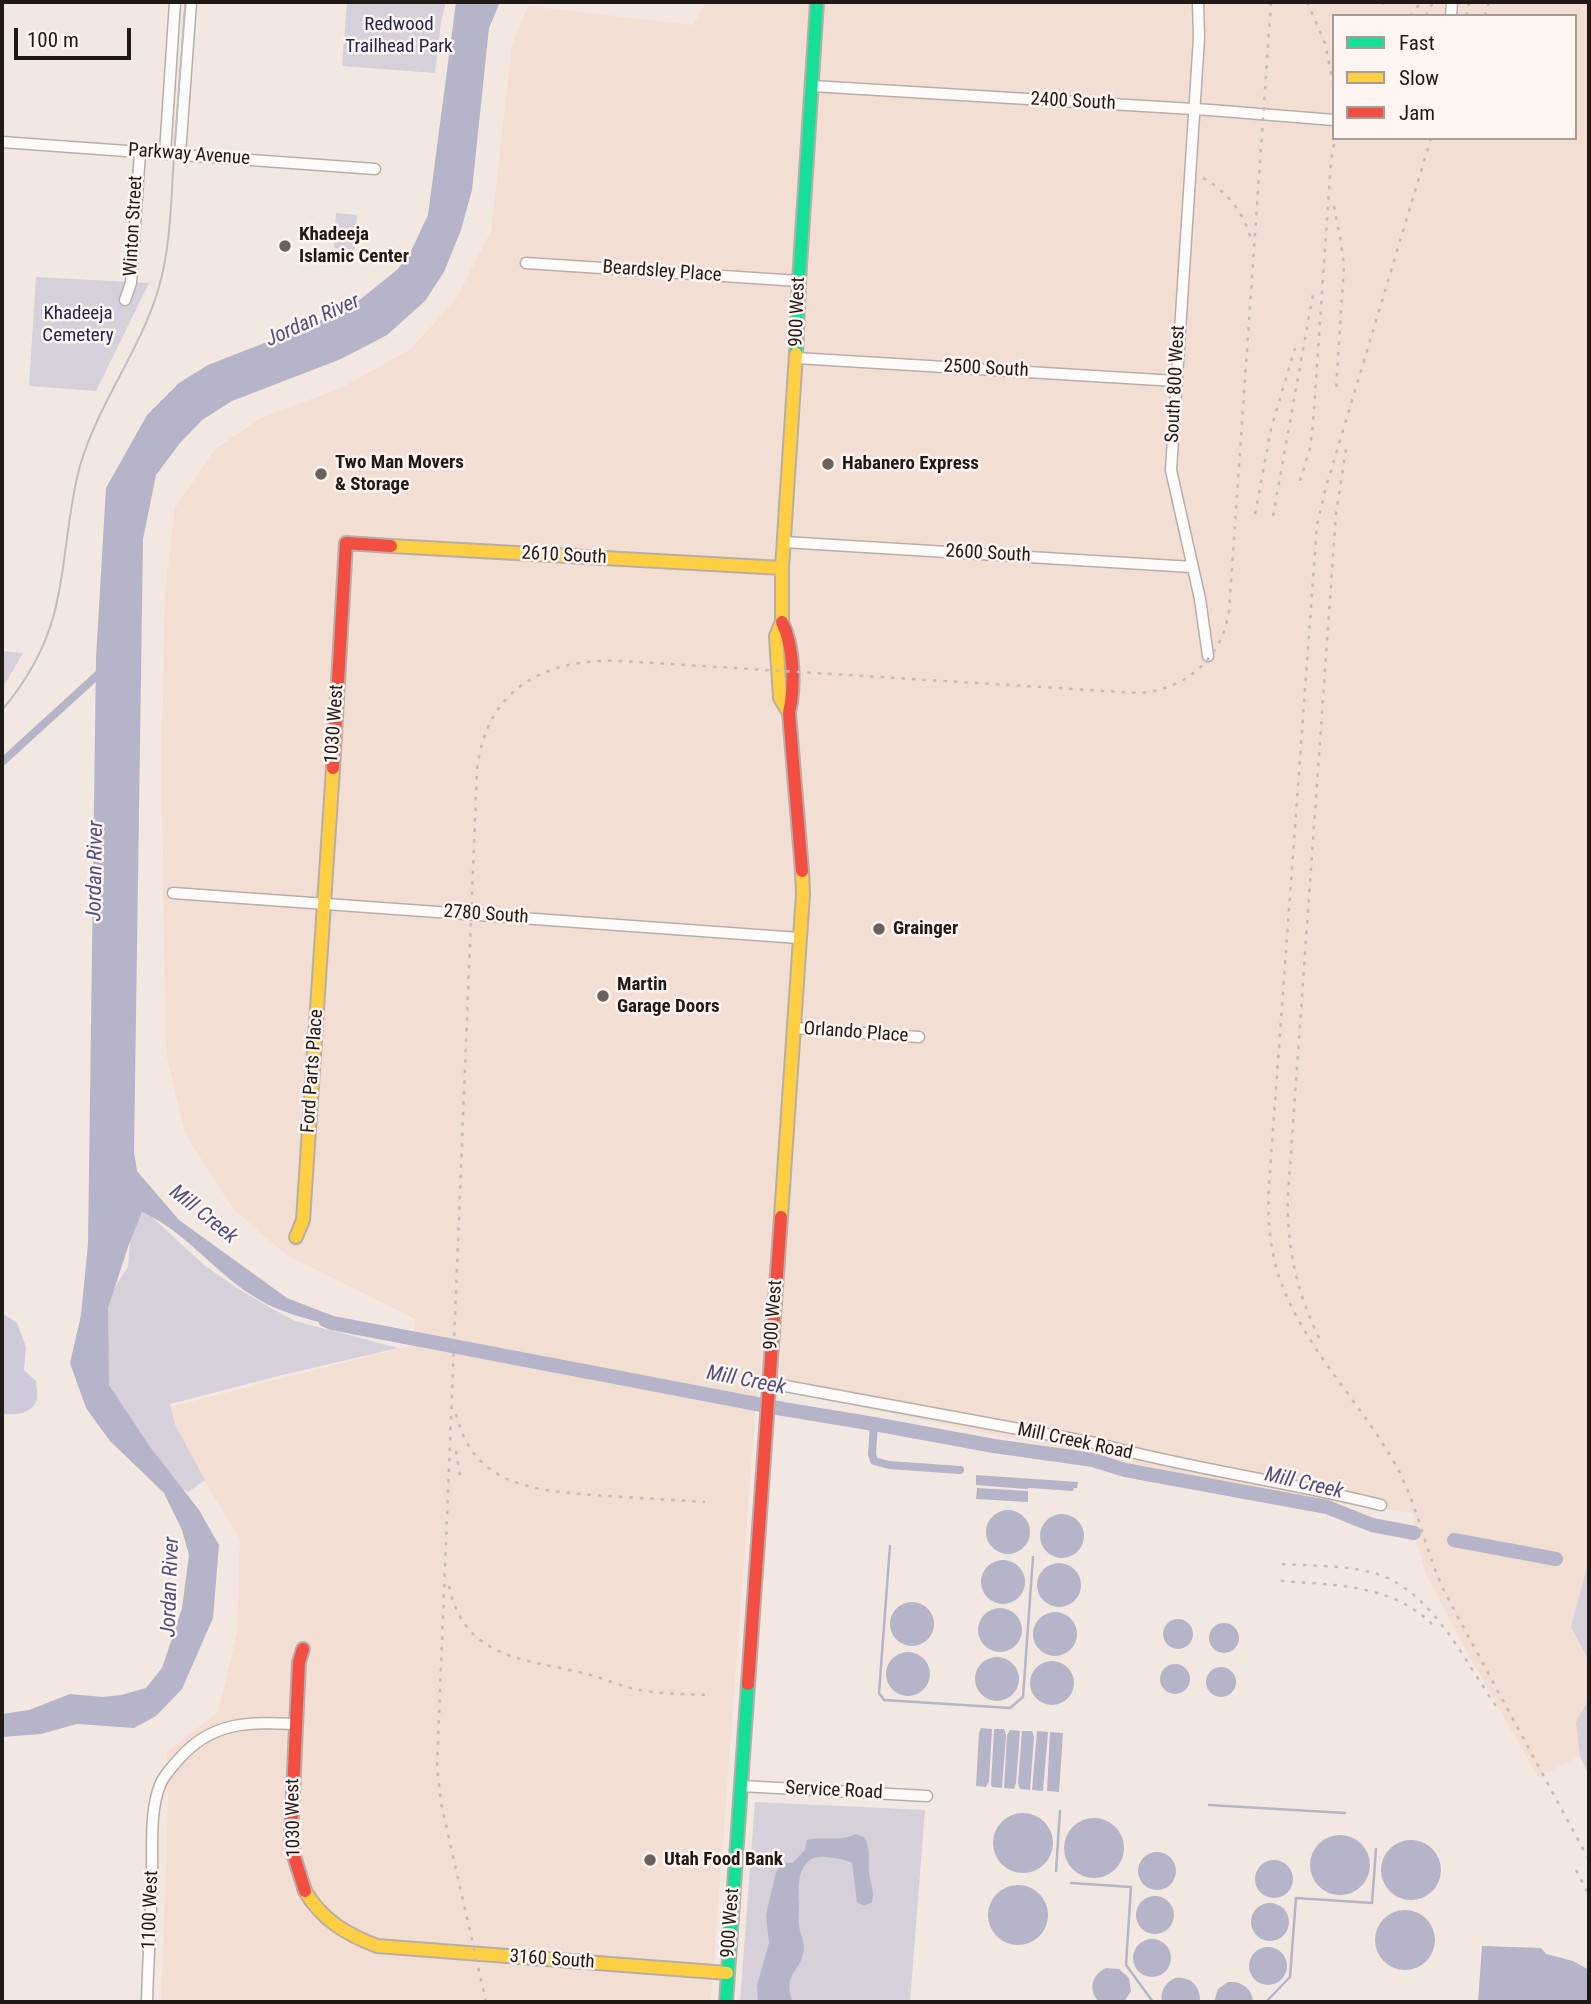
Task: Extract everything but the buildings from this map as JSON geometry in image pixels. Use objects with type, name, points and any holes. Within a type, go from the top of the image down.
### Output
[{"type":"main road","name":"900 West","points":[[726,2002],[803,894],[789,713],[780,698],[776,636],[782,622],[782,568],[817,2]]},
{"type":"main road","name":"2610 South","points":[[346,543],[782,568]]},
{"type":"main road","name":"1030 West","points":[[325,904],[346,543]]},
{"type":"main road","name":"Ford Parts Place","points":[[296,1237],[303,1220],[325,904]]},
{"type":"main road","name":"1030 West","points":[[303,1649],[299,1662],[291,1835],[296,1874],[310,1902],[326,1920],[357,1940],[377,1947]]},
{"type":"main road","name":"3160 South","points":[[377,1947],[727,1973]]},
{"type":"street","points":[[165,153],[175,2]]},
{"type":"street","points":[[180,155],[191,2]]},
{"type":"street","name":"South 800 West","points":[[1198,2],[1199,38],[1171,470],[1200,599],[1208,656]]},
{"type":"street","name":"2400 South","points":[[812,86],[1332,120]]},
{"type":"street","name":"Parkway Avenue","points":[[2,142],[375,169]]},
{"type":"street","name":"Winton Street","points":[[125,300],[131,283],[140,152]]},
{"type":"street","name":"Beardsley Place","points":[[526,263],[799,281]]},
{"type":"street","name":"2500 South","points":[[796,358],[1176,381]]},
{"type":"street","name":"2600 South","points":[[784,542],[1192,567]]},
{"type":"street","name":"2780 South","points":[[173,893],[799,938]]},
{"type":"street","name":"Orlando Place","points":[[793,1028],[919,1037]]},
{"type":"street","name":"Mill Creek Road","points":[[769,1383],[1095,1443],[1137,1455],[1324,1490],[1381,1505]]},
{"type":"street","name":"1100 West","points":[[147,2002],[154,1817],[161,1784],[188,1748],[208,1734],[250,1722],[296,1724]]},
{"type":"street","name":"Service Road","points":[[741,1786],[926,1796]]},
{"type":"shaded area","points":[[706,2],[1589,2],[1589,1559],[1571,1627],[1589,1661],[1589,1698],[1576,1722],[1580,1756],[1538,1777],[1426,1574],[1417,1544],[1413,1513],[1302,1498],[757,1388],[711,2002],[161,2002],[168,1810],[167,1752],[218,1712],[237,1632],[240,1539],[174,1431],[170,1407],[413,1345],[415,1319],[288,1256],[234,1210],[185,1134],[166,1052],[161,761],[165,593],[175,508],[215,449],[261,418],[341,388],[411,349],[456,299],[491,231],[512,44],[528,6],[693,25]]},
{"type":"shaded area","points":[[2,1313],[17,1323],[26,1347],[24,1370],[36,1381],[35,1404],[27,1411],[17,1414],[2,1414]]},
{"type":"green space","name":"Redwood Trailhead Park","points":[[347,2],[446,2],[435,73],[342,66]]},
{"type":"green space","points":[[336,213],[357,215],[355,250],[334,248]]},
{"type":"green space","name":"Khadeeja Cemetery","points":[[36,277],[149,283],[96,391],[29,386]]},
{"type":"green space","points":[[2,651],[23,653],[2,689]]},
{"type":"green space","points":[[141,1207],[204,1265],[269,1307],[295,1321],[398,1348],[170,1404],[175,1425],[205,1480],[188,1492],[168,1480],[115,1406],[93,1354],[109,1296],[128,1267],[132,1216]]},
{"type":"green space","points":[[1589,1559],[1589,1661],[1571,1627]]},
{"type":"green space","points":[[1589,1698],[1589,1776],[1580,1756],[1576,1722]]},
{"type":"green space","points":[[755,1802],[925,1810],[910,2002],[740,2002]]},
{"type":"water","name":"Jordan River","points":[[456,2],[500,2],[489,28],[472,190],[461,230],[444,272],[425,301],[387,335],[341,359],[232,401],[202,420],[180,443],[156,475],[143,539],[134,1152],[137,1171],[179,1220],[287,1298],[328,1314],[344,1328],[292,1314],[256,1298],[170,1228],[142,1212],[108,1308],[109,1385],[150,1447],[199,1510],[219,1545],[213,1618],[182,1689],[156,1716],[134,1728],[77,1724],[41,1734],[2,1737],[2,1714],[29,1710],[70,1694],[103,1697],[146,1688],[162,1668],[182,1608],[189,1555],[182,1530],[164,1493],[110,1441],[86,1408],[70,1363],[81,1315],[88,1244],[96,658],[106,488],[147,415],[179,383],[208,365],[313,324],[357,302],[398,269],[412,249],[428,215]]},
{"type":"water","points":[[976,1475],[1078,1482],[1073,1491],[1026,1489],[976,1485]]},
{"type":"water","points":[[977,1488],[1028,1491],[1028,1502],[976,1499]]},
{"type":"water","points":[[1008,1510],[1024,1516],[1030,1532],[1024,1548],[1008,1554],[992,1548],[986,1532],[992,1516]]},
{"type":"water","points":[[1062,1514],[1078,1520],[1084,1536],[1078,1552],[1062,1558],[1046,1552],[1040,1536],[1046,1520]]},
{"type":"water","points":[[1003,1560],[1019,1566],[1025,1582],[1019,1598],[1003,1604],[987,1598],[981,1582],[987,1566]]},
{"type":"water","points":[[1059,1563],[1075,1569],[1081,1585],[1075,1601],[1059,1607],[1043,1601],[1037,1585],[1043,1569]]},
{"type":"water","points":[[912,1602],[928,1608],[934,1624],[928,1640],[912,1646],[896,1640],[890,1624],[896,1608]]},
{"type":"water","points":[[1000,1608],[1016,1614],[1022,1630],[1016,1646],[1000,1652],[984,1646],[978,1630],[984,1614]]},
{"type":"water","points":[[1055,1612],[1071,1618],[1077,1634],[1071,1650],[1055,1656],[1039,1650],[1033,1634],[1039,1618]]},
{"type":"water","points":[[1178,1619],[1189,1623],[1193,1634],[1189,1645],[1178,1649],[1167,1645],[1163,1634],[1167,1623]]},
{"type":"water","points":[[1224,1623],[1235,1627],[1239,1638],[1235,1649],[1224,1653],[1213,1649],[1209,1638],[1213,1627]]},
{"type":"water","points":[[908,1652],[924,1658],[930,1674],[924,1690],[908,1696],[892,1690],[886,1674],[892,1658]]},
{"type":"water","points":[[997,1657],[1013,1663],[1019,1679],[1013,1695],[997,1701],[981,1695],[975,1679],[981,1663]]},
{"type":"water","points":[[1052,1661],[1068,1667],[1074,1683],[1068,1699],[1052,1705],[1036,1699],[1030,1683],[1036,1667]]},
{"type":"water","points":[[1175,1664],[1186,1668],[1190,1679],[1186,1690],[1175,1694],[1164,1690],[1160,1679],[1164,1668]]},
{"type":"water","points":[[1221,1667],[1232,1671],[1236,1682],[1232,1693],[1221,1697],[1210,1693],[1206,1682],[1210,1671]]},
{"type":"water","points":[[981,1728],[992,1729],[989,1781],[986,1787],[976,1786]]},
{"type":"water","points":[[994,1729],[1004,1729],[1006,1735],[1002,1788],[991,1785]]},
{"type":"water","points":[[1010,1730],[1020,1731],[1014,1789],[1004,1788],[1007,1735]]},
{"type":"water","points":[[1022,1731],[1032,1731],[1034,1737],[1030,1790],[1020,1789],[1018,1783]]},
{"type":"water","points":[[1037,1731],[1048,1732],[1043,1791],[1032,1790]]},
{"type":"water","points":[[1050,1732],[1063,1733],[1059,1792],[1047,1791]]},
{"type":"water","points":[[1023,1813],[1040,1818],[1048,1826],[1053,1843],[1048,1860],[1040,1868],[1023,1873],[1006,1868],[998,1860],[993,1843],[998,1826],[1006,1818]]},
{"type":"water","points":[[1094,1818],[1111,1823],[1119,1831],[1124,1848],[1119,1865],[1111,1873],[1094,1878],[1077,1873],[1069,1865],[1064,1848],[1069,1831],[1077,1823]]},
{"type":"water","points":[[855,1834],[864,1837],[868,1846],[872,1902],[864,1906],[857,1902],[852,1863],[826,1857],[809,1860],[804,1865],[799,1880],[799,1923],[804,1947],[803,1955],[791,1978],[790,1992],[793,2002],[758,2002],[757,1985],[769,1943],[766,1915],[776,1872],[782,1865],[792,1863],[805,1850],[807,1840],[843,1838]]},
{"type":"water","points":[[1340,1835],[1357,1840],[1365,1848],[1370,1865],[1365,1882],[1357,1890],[1340,1895],[1323,1890],[1315,1882],[1310,1865],[1315,1848],[1323,1840]]},
{"type":"water","points":[[1411,1840],[1428,1845],[1436,1853],[1441,1870],[1436,1887],[1428,1895],[1411,1900],[1394,1895],[1386,1887],[1381,1870],[1386,1853],[1394,1845]]},
{"type":"water","points":[[1157,1852],[1171,1857],[1176,1871],[1171,1885],[1157,1890],[1143,1885],[1138,1871],[1143,1857]]},
{"type":"water","points":[[1274,1860],[1288,1865],[1293,1879],[1288,1893],[1274,1898],[1260,1893],[1255,1879],[1260,1865]]},
{"type":"water","points":[[1018,1885],[1035,1890],[1043,1898],[1048,1915],[1043,1932],[1035,1940],[1018,1945],[1001,1940],[993,1932],[988,1915],[993,1898],[1001,1890]]},
{"type":"water","points":[[1155,1896],[1169,1901],[1174,1915],[1169,1929],[1155,1934],[1141,1929],[1136,1915],[1141,1901]]},
{"type":"water","points":[[1270,1903],[1284,1908],[1289,1922],[1284,1936],[1270,1941],[1256,1936],[1251,1922],[1256,1908]]},
{"type":"water","points":[[1405,1910],[1422,1915],[1430,1923],[1435,1940],[1430,1957],[1422,1965],[1405,1970],[1388,1965],[1380,1957],[1375,1940],[1380,1923],[1388,1915]]},
{"type":"water","points":[[1152,1939],[1166,1944],[1171,1958],[1166,1972],[1152,1977],[1138,1972],[1133,1958],[1138,1944]]},
{"type":"water","points":[[1482,1946],[1541,1948],[1546,1954],[1573,1961],[1589,1970],[1589,2002],[1478,2002]]},
{"type":"water","points":[[1268,1947],[1282,1952],[1287,1966],[1282,1980],[1268,1985],[1254,1980],[1249,1966],[1254,1952]]},
{"type":"water","points":[[1106,1968],[1119,1969],[1129,1978],[1131,1991],[1124,2002],[1099,2002],[1093,1993],[1094,1979]]},
{"type":"water","points":[[1175,1978],[1186,1979],[1194,1984],[1199,1992],[1200,2002],[1162,2002],[1164,1988]]},
{"type":"water","points":[[1228,1982],[1245,1986],[1251,1993],[1253,2002],[1214,2002],[1218,1989]]},
{"type":"waterway","points":[[2,762],[103,670]]},
{"type":"waterway","name":"Mill Creek","points":[[325,1320],[783,1409],[994,1446],[1093,1460],[1125,1470],[1327,1507],[1372,1525],[1414,1533]]},
{"type":"waterway","points":[[874,1424],[874,1461],[889,1465],[960,1470]]},
{"type":"waterway","name":"Mill Creek","points":[[1454,1540],[1556,1559]]},
{"type":"waterway","points":[[890,1546],[879,1693],[884,1700],[1010,1708],[1023,1697],[1033,1557]]},
{"type":"waterway","points":[[1209,1805],[1345,1813]]},
{"type":"waterway","points":[[1056,1871],[1060,1811]]},
{"type":"waterway","points":[[1266,2002],[1290,1977],[1296,1898],[1372,1903],[1376,1849]]},
{"type":"waterway","points":[[1071,1883],[1131,1887],[1126,1965],[1153,2002]]},
{"type":"tram line","points":[[2,710],[32,667],[49,631],[58,599],[80,466],[97,420],[142,333],[159,287],[170,222],[186,2]]},
{"type":"railway","points":[[486,2002],[441,1803],[437,1766],[477,770],[483,742],[493,718],[506,699],[524,684],[544,673],[593,661],[1138,693],[1171,686],[1199,669],[1218,644],[1229,611],[1271,2]]},
{"type":"railway","points":[[1307,2],[1325,43],[1332,78]]},
{"type":"railway","points":[[1381,2],[1387,6]]},
{"type":"railway","points":[[1412,14],[1421,2]]},
{"type":"railway","points":[[1427,14],[1433,2]]},
{"type":"railway","points":[[1466,14],[1469,2]]},
{"type":"railway","points":[[1486,14],[1489,2]]},
{"type":"railway","points":[[1300,481],[1310,448],[1313,424],[1335,140]]},
{"type":"railway","points":[[1430,140],[1326,487],[1317,525],[1269,1185],[1269,1225],[1275,1264],[1295,1313],[1321,1356],[1381,1440],[1401,1475],[1445,1591],[1589,1860]]},
{"type":"railway","points":[[1203,178],[1233,204],[1244,220],[1251,239]]},
{"type":"railway","points":[[1334,206],[1344,266],[1336,391]]},
{"type":"railway","points":[[1273,516],[1314,289]]},
{"type":"railway","points":[[1255,514],[1271,429],[1295,348]]},
{"type":"railway","points":[[1319,1338],[1294,1268],[1288,1195],[1336,514],[1346,449]]},
{"type":"railway","points":[[456,1414],[465,1439],[478,1459],[515,1482],[560,1492],[705,1502]]},
{"type":"railway","points":[[456,1451],[461,1482]]},
{"type":"railway","points":[[1282,1564],[1352,1568],[1394,1581],[1413,1594],[1444,1628],[1496,1706]]},
{"type":"railway","points":[[1281,1581],[1341,1586],[1380,1594],[1399,1601],[1432,1624]]},
{"type":"railway","points":[[449,1586],[457,1610],[468,1628],[483,1642],[500,1652],[635,1689],[705,1695]]},
{"type":"railway","points":[[1576,1870],[1589,1895]]},
{"type":"traffic: fast","points":[[796,354],[817,2]]},
{"type":"traffic: fast","points":[[726,2002],[748,1684]]},
{"type":"traffic: slow","points":[[789,713],[780,698],[776,636],[782,622],[782,568],[796,354]]},
{"type":"traffic: slow","points":[[391,546],[782,568]]},
{"type":"traffic: slow","points":[[296,1237],[303,1220],[333,768]]},
{"type":"traffic: slow","points":[[781,1217],[803,894],[802,871]]},
{"type":"traffic: slow","points":[[305,1891],[319,1910],[336,1925],[377,1946],[727,1973]]},
{"type":"traffic: jam","points":[[333,768],[346,543],[391,546]]},
{"type":"traffic: jam","points":[[782,622],[789,643],[792,667],[789,713],[802,871]]},
{"type":"traffic: jam","points":[[748,1684],[781,1217]]},
{"type":"traffic: jam","points":[[303,1649],[299,1662],[291,1835],[294,1856],[305,1891]]},
{"type":"place","name":"Khadeeja Islamic Center","points":[[285,246]]},
{"type":"place","name":"Habanero Express","points":[[828,464]]},
{"type":"place","name":"Two Man Movers & Storage","points":[[321,474]]},
{"type":"place","name":"Grainger","points":[[879,929]]},
{"type":"place","name":"Martin Garage Doors","points":[[603,996]]},
{"type":"place","name":"Utah Food Bank","points":[[650,1860]]}]
